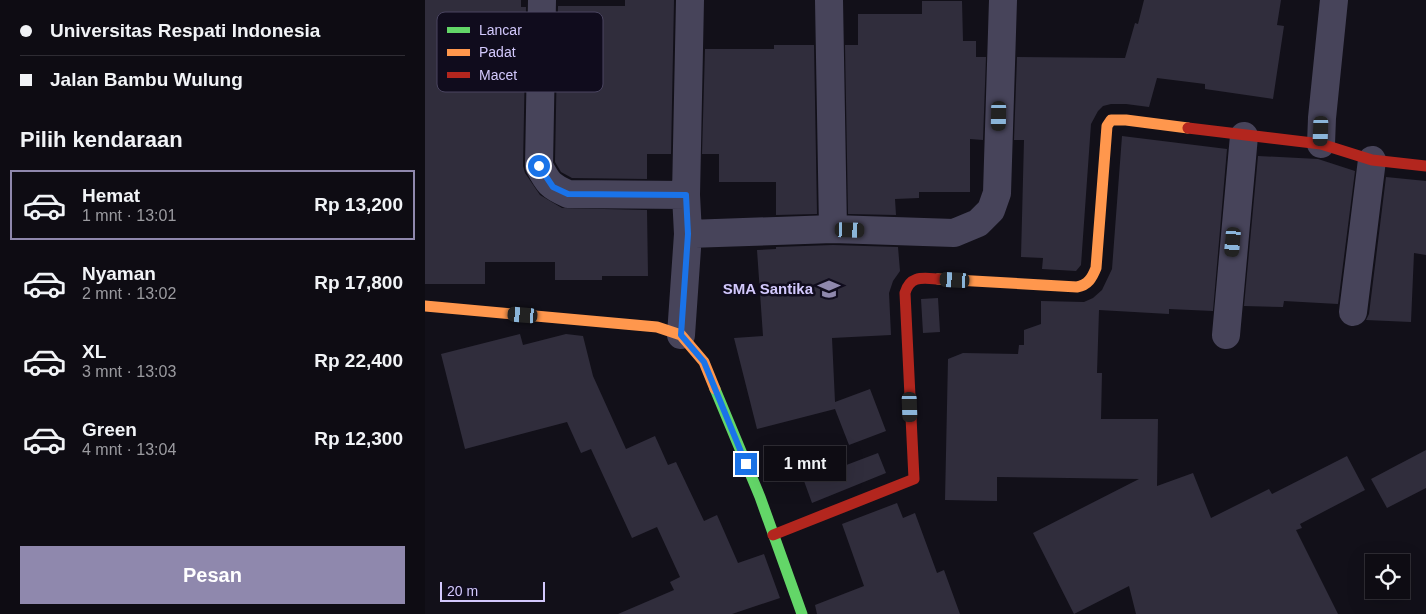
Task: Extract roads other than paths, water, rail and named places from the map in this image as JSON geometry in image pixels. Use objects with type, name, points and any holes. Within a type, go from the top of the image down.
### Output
[{"type":"street","points":[[681,335],[688,234],[686,195],[690,0]]},
{"type":"street","points":[[829,0],[833,229]]},
{"type":"street","points":[[688,234],[833,229],[954,233],[978,223],[991,210],[997,193],[1003,0]]},
{"type":"street","points":[[1321,144],[1333,0]]},
{"type":"street","points":[[540,92],[539,166],[553,187],[568,194],[686,195]]},
{"type":"street","points":[[773,535],[914,479],[905,293],[911,281],[917,278],[1077,287],[1083,286],[1091,280],[1096,268],[1106,134],[1107,126],[1111,120],[1126,120],[1243,136],[1321,144],[1372,160],[1426,166]]},
{"type":"street","points":[[1225,334],[1243,136]]},
{"type":"street","points":[[1353,312],[1372,160]]},
{"type":"street","points":[[425,306],[657,327],[681,335],[704,362],[760,498],[802,614]]},
{"type":"place","name":"SMA Santika","points":[[829,289]]}]
